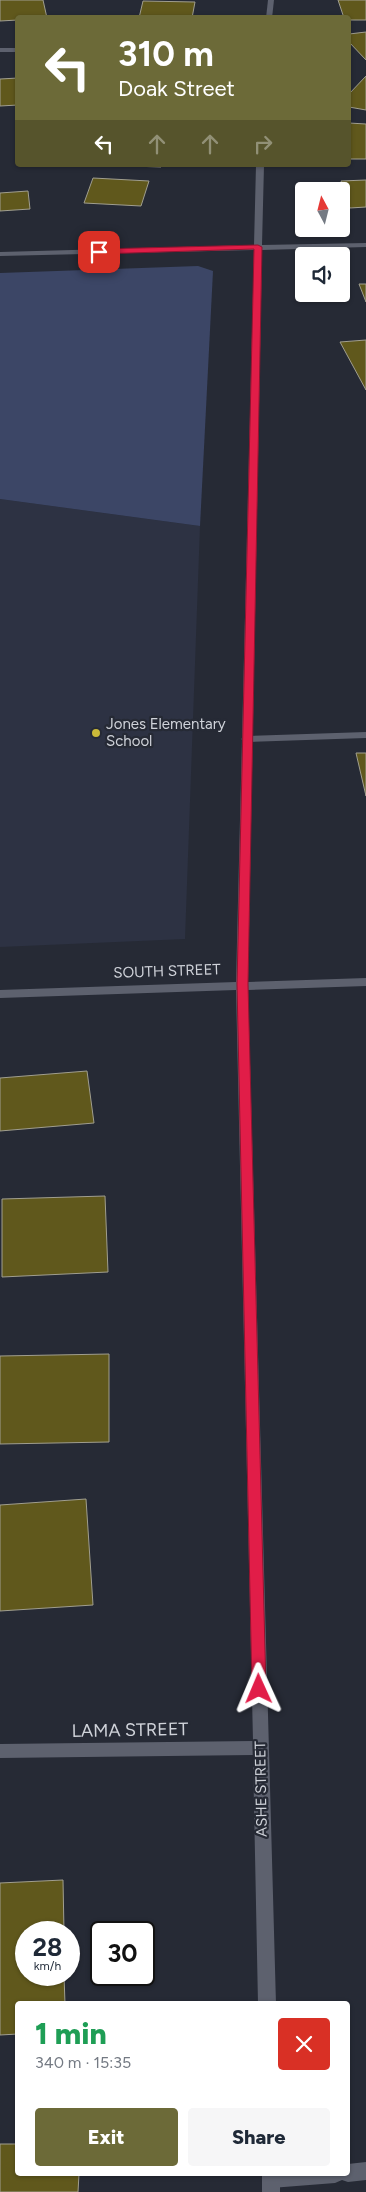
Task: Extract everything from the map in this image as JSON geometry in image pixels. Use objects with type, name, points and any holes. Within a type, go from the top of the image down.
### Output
[{"type":"street","points":[[269,15],[271,0]]},
{"type":"street","points":[[0,50],[15,50]]},
{"type":"street","name":"ASHE STREET","points":[[260,167],[242,984],[267,2001]]},
{"type":"street","points":[[0,254],[366,245]]},
{"type":"street","points":[[246,739],[366,735]]},
{"type":"street","name":"SOUTH STREET","points":[[0,994],[242,984],[366,982]]},
{"type":"street","name":"LAMA STREET","points":[[0,1751],[260,1748]]},
{"type":"street","points":[[350,2173],[366,2171]]},
{"type":"street","points":[[271,2182],[319,2176]]},
{"type":"shaded area","points":[[198,266],[213,271],[200,526],[0,499],[0,273]]},
{"type":"shaded area","name":"Jones Elementary School","points":[[0,499],[200,526],[185,939],[0,947]]},
{"type":"building","points":[[0,0],[43,0],[46,15],[15,15],[15,20],[0,21]]},
{"type":"building","points":[[338,0],[366,0],[366,20],[351,20],[351,15],[343,15]]},
{"type":"building","points":[[143,1],[195,2],[193,15],[140,15]]},
{"type":"building","points":[[366,32],[366,60],[351,44],[351,34]]},
{"type":"building","points":[[366,76],[366,110],[351,107],[351,92]]},
{"type":"building","points":[[15,78],[15,105],[0,106],[0,79]]},
{"type":"building","points":[[351,123],[366,124],[366,159],[351,159]]},
{"type":"building","points":[[93,178],[149,181],[141,206],[84,203]]},
{"type":"building","points":[[366,180],[366,207],[350,208],[350,182],[341,181]]},
{"type":"building","points":[[28,191],[30,209],[0,211],[0,193]]},
{"type":"building","points":[[359,284],[366,284],[366,302]]},
{"type":"building","points":[[366,340],[366,390],[340,342]]},
{"type":"building","points":[[356,753],[366,753],[366,796]]},
{"type":"building","points":[[87,1071],[94,1123],[0,1131],[0,1078]]},
{"type":"building","points":[[105,1196],[108,1272],[2,1277],[2,1199]]},
{"type":"building","points":[[109,1354],[109,1442],[0,1444],[0,1356]]},
{"type":"building","points":[[86,1499],[93,1605],[0,1611],[0,1505]]},
{"type":"building","points":[[63,1880],[64,1921],[15,1921],[15,1986],[64,1986],[65,2001],[15,2001],[15,2034],[0,2035],[0,1883]]},
{"type":"building","points":[[0,2144],[15,2144],[15,2176],[79,2176],[78,2192],[0,2192]]},
{"type":"place","name":"Jones Elementary School","points":[[96,733]]},
{"type":"route","points":[[99,252],[258,247],[249,586],[242,984],[259,1689]]}]
